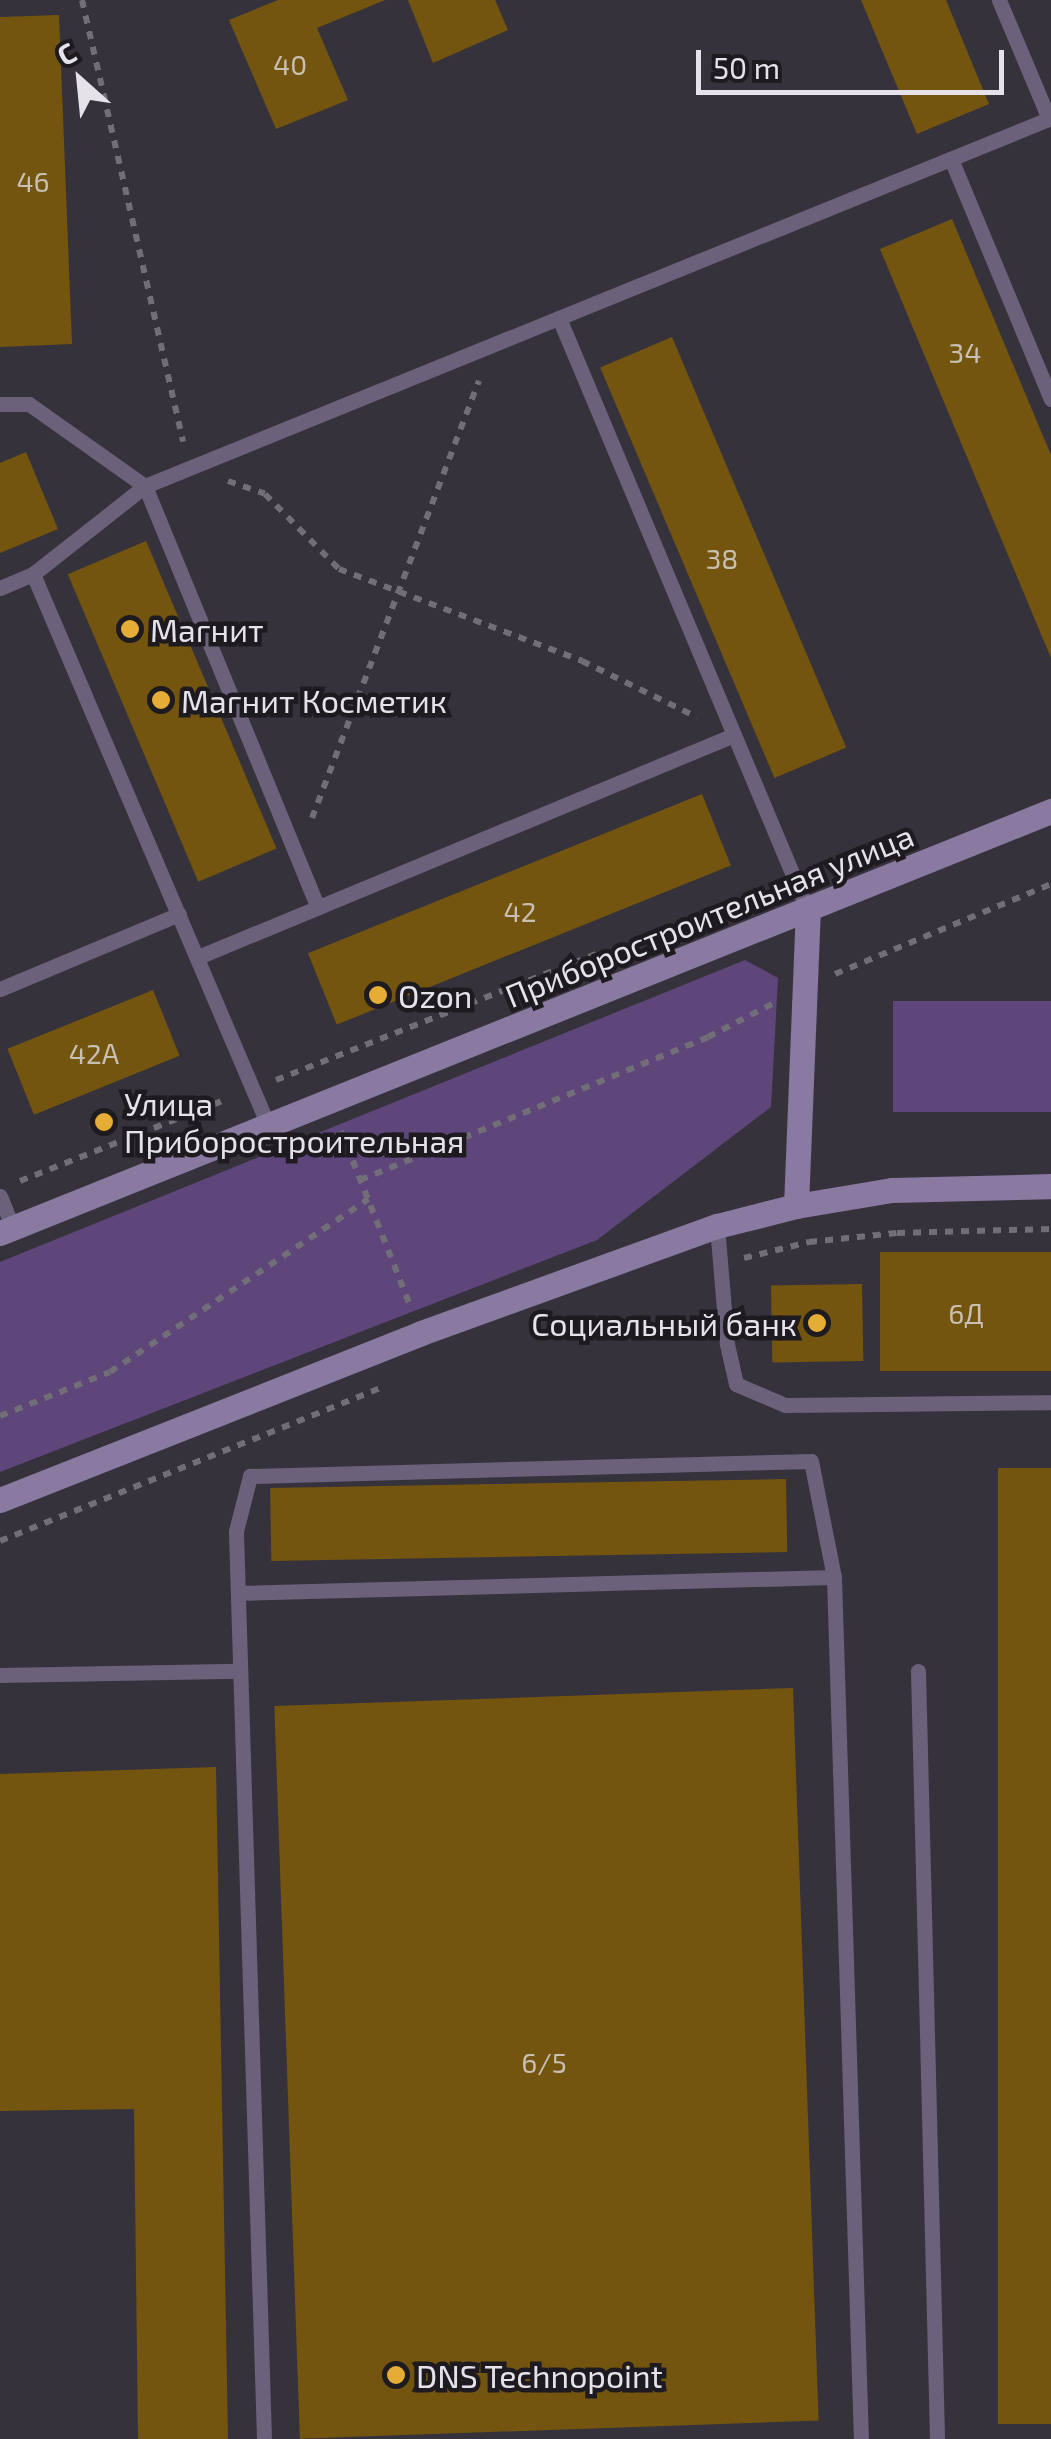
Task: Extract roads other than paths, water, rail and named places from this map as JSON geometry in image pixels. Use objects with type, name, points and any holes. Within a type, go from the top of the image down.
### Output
[{"type":"main road","name":"Приборостроительная улица","points":[[6,1230],[808,912],[1051,811]]},
{"type":"main road","points":[[796,1206],[808,912]]},
{"type":"main road","points":[[0,1500],[421,1333],[718,1226],[796,1206],[892,1190],[1051,1186]]},
{"type":"lane","points":[[0,588],[33,574],[145,486],[1050,118],[999,0]]},
{"type":"lane","points":[[951,158],[1051,399]]},
{"type":"lane","points":[[559,318],[808,912]]},
{"type":"lane","points":[[0,404],[29,404],[145,486],[318,906]]},
{"type":"lane","points":[[33,574],[268,1125]]},
{"type":"lane","points":[[198,956],[734,735]]},
{"type":"lane","points":[[0,989],[179,914]]},
{"type":"lane","points":[[0,1196],[6,1230]]},
{"type":"lane","points":[[718,1226],[727,1344],[736,1384],[785,1405],[1051,1402]]},
{"type":"lane","points":[[264,2439],[236,1532],[250,1476],[811,1461],[834,1576],[861,2439]]},
{"type":"lane","points":[[238,1593],[834,1576]]},
{"type":"lane","points":[[918,1670],[937,2439]]},
{"type":"lane","points":[[0,1675],[240,1671]]},
{"type":"place","name":"Магнит","points":[[130,629]]},
{"type":"place","name":"Магнит Косметик","points":[[161,700]]},
{"type":"place","name":"Ozon","points":[[378,995]]},
{"type":"place","name":"Улица Приборостроительная","points":[[104,1122]]},
{"type":"place","name":"Социальный банк","points":[[817,1323]]},
{"type":"place","name":"DNS Technopoint","points":[[396,2375]]}]
